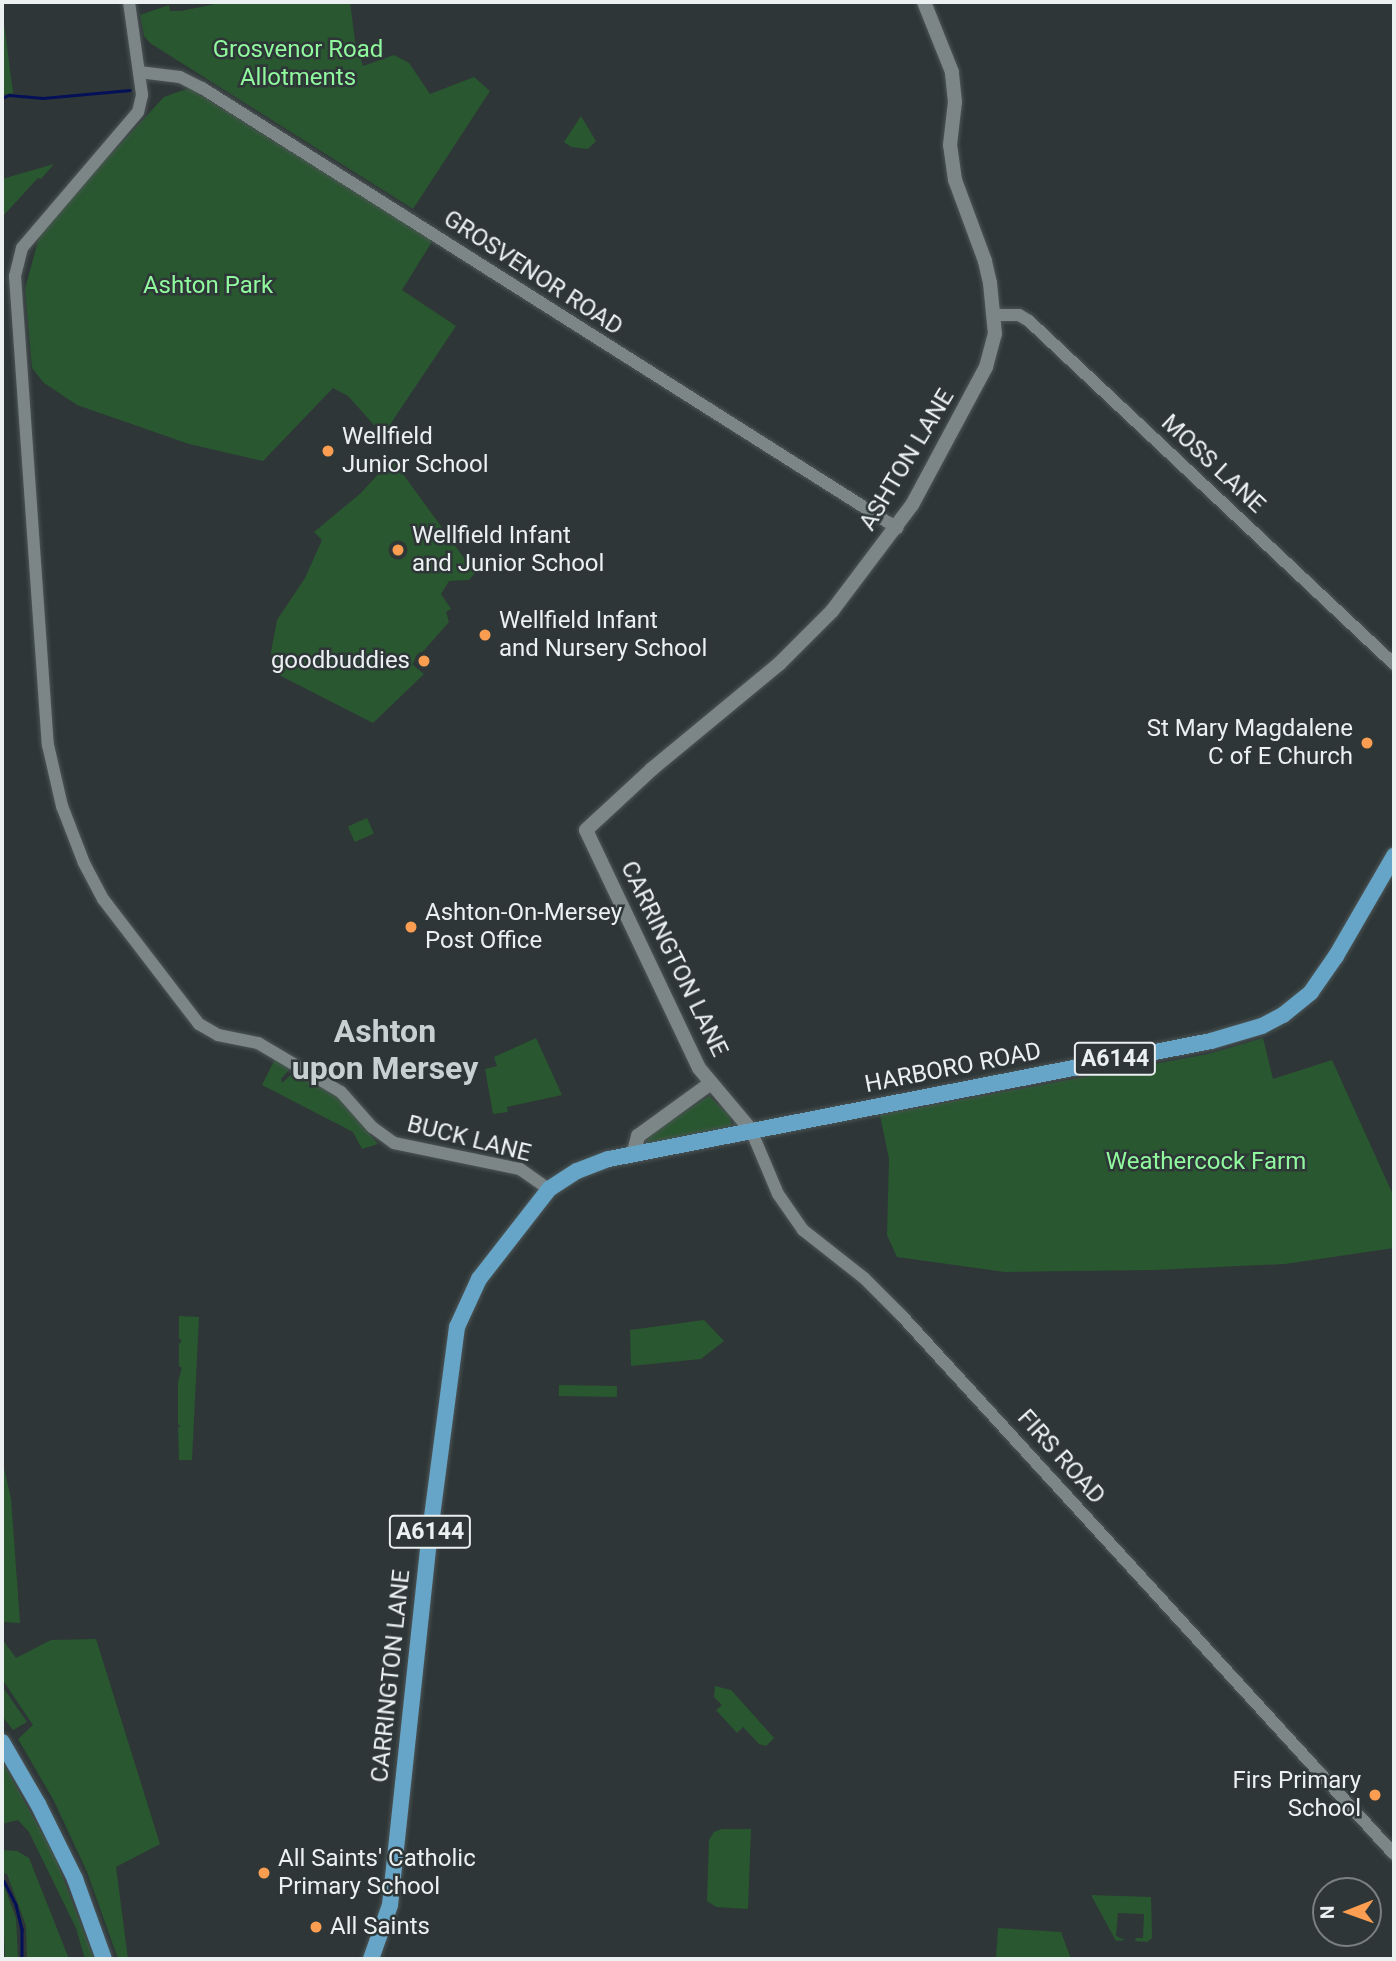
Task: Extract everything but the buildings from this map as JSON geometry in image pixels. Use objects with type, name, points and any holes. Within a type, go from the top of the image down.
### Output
[{"type":"main road","name":"ASHTON LANE","points":[[586,830],[646,774],[805,640],[848,592],[897,528],[941,456],[986,367],[995,334],[985,261],[955,180],[950,145],[955,102],[952,72],[924,2]]},
{"type":"main road","name":"CARRINGTON LANE","points":[[586,830],[687,1045],[699,1068],[711,1083],[638,1136],[633,1155]]},
{"type":"main road","name":"HARBORO ROAD","points":[[600,1162],[1211,1041],[1262,1026],[1301,1003],[1320,982],[1394,856]]},
{"type":"main road","name":"FIRS ROAD","points":[[711,1083],[751,1130]]},
{"type":"main road","name":"CARRINGTON LANE","points":[[371,1959],[386,1925],[390,1905],[452,1347],[464,1308],[479,1279],[548,1189],[600,1162]]},
{"type":"main road","points":[[2,1742],[70,1867],[104,1959]]},
{"type":"street","name":"BUCK LANE","points":[[128,2],[142,96],[133,121],[22,248],[15,276],[51,766],[84,863],[103,899],[199,1024],[218,1035],[258,1043],[341,1092],[372,1128],[394,1143],[520,1169],[548,1189]]},
{"type":"street","name":"GROSVENOR ROAD","points":[[139,72],[180,77],[202,88],[551,308],[661,382],[897,528]]},
{"type":"street","name":"MOSS LANE","points":[[994,315],[1019,315],[1029,321],[1394,664]]},
{"type":"street","name":"FIRS ROAD","points":[[751,1130],[778,1194],[803,1230],[864,1278],[902,1315],[1394,1854]]},
{"type":"green space","name":"Grosvenor Road Allotments","points":[[225,2],[350,2],[355,41],[363,66],[394,55],[409,63],[430,94],[474,77],[490,91],[413,209],[150,43],[144,36],[140,15],[169,5],[170,11],[181,11]]},
{"type":"green space","points":[[2,8],[13,93],[2,95]]},
{"type":"green space","name":"Ashton Park","points":[[189,88],[433,240],[402,290],[456,326],[383,435],[348,396],[333,388],[263,461],[189,444],[77,405],[44,383],[32,368],[25,289],[41,230],[164,97]]},
{"type":"green space","points":[[581,116],[596,141],[588,149],[571,147],[564,142]]},
{"type":"green space","points":[[54,164],[41,179],[38,178],[2,217],[2,179]]},
{"type":"green space","points":[[392,459],[475,573],[469,580],[449,581],[441,594],[451,609],[446,612],[449,622],[412,664],[424,674],[373,723],[275,673],[271,652],[277,620],[305,578],[322,540],[314,532],[361,493]]},
{"type":"green space","points":[[367,818],[374,834],[355,842],[348,827]]},
{"type":"green space","points":[[536,1038],[562,1095],[507,1107],[508,1112],[493,1114],[485,1069],[497,1066],[494,1057]]},
{"type":"green space","name":"Weathercock Farm","points":[[1263,1038],[1273,1079],[1332,1060],[1394,1197],[1394,1248],[1285,1264],[1154,1270],[1005,1272],[897,1257],[887,1235],[889,1159],[880,1115],[1208,1054]]},
{"type":"green space","points":[[275,1059],[290,1069],[281,1079],[282,1083],[294,1072],[337,1097],[378,1144],[362,1149],[353,1132],[262,1085]]},
{"type":"green space","points":[[709,1096],[729,1115],[732,1126],[648,1143],[647,1138],[654,1132]]},
{"type":"green space","points":[[179,1316],[199,1317],[192,1460],[179,1460],[178,1427],[181,1427],[178,1424],[178,1382],[182,1367],[179,1367],[179,1344],[182,1340],[179,1339]]},
{"type":"green space","points":[[704,1320],[724,1341],[701,1359],[631,1366],[630,1330]]},
{"type":"green space","points":[[559,1385],[617,1386],[617,1397],[559,1396]]},
{"type":"green space","points":[[2,1460],[11,1498],[20,1623],[2,1622]]},
{"type":"green space","points":[[2,1639],[16,1658],[51,1640],[96,1639],[160,1844],[116,1867],[128,1959],[118,1959],[87,1872],[54,1801],[18,1739],[33,1725],[2,1679]]},
{"type":"green space","points":[[2,1686],[27,1722],[13,1730],[2,1716]]},
{"type":"green space","points":[[715,1686],[731,1690],[774,1738],[766,1746],[759,1744],[743,1727],[737,1733],[716,1710],[722,1705],[714,1697]]},
{"type":"green space","points":[[2,1761],[55,1857],[94,1959],[85,1959],[76,1928],[29,1832],[18,1820],[2,1824]]},
{"type":"green space","points":[[722,1829],[751,1829],[748,1909],[716,1907],[707,1901],[709,1840],[714,1832]]},
{"type":"green space","points":[[2,1850],[17,1851],[29,1858],[69,1959],[27,1959],[26,1926],[7,1874],[2,1873]]},
{"type":"green space","points":[[2,1880],[16,1918],[18,1959],[5,1959]]},
{"type":"green space","points":[[1091,1895],[1151,1897],[1152,1938],[1147,1942],[1135,1941],[1136,1938],[1143,1938],[1144,1914],[1118,1913],[1116,1936],[1125,1940],[1116,1941]]},
{"type":"green space","points":[[998,1928],[1061,1932],[1071,1959],[996,1959]]},
{"type":"waterway","points":[[2,98],[9,95],[43,98],[130,90]]},
{"type":"waterway","points":[[4,1881],[16,1905],[22,1929],[22,1959]]},
{"type":"place","name":"Wellfield Junior School","points":[[328,451]]},
{"type":"place","name":"Wellfield Infant and Junior School","points":[[398,550]]},
{"type":"place","name":"Wellfield Infant and Nursery School","points":[[485,635]]},
{"type":"place","name":"goodbuddies","points":[[424,661]]},
{"type":"place","name":"St Mary Magdalene C of E Church","points":[[1367,743]]},
{"type":"place","name":"Ashton-On-Mersey Post Office","points":[[411,927]]},
{"type":"place","name":"Firs Primary School","points":[[1375,1795]]},
{"type":"place","name":"All Saints' Catholic Primary School","points":[[264,1873]]},
{"type":"place","name":"All Saints","points":[[316,1927]]},
{"type":"district","name":"Ashton upon Mersey","points":[[385,1050]]}]
